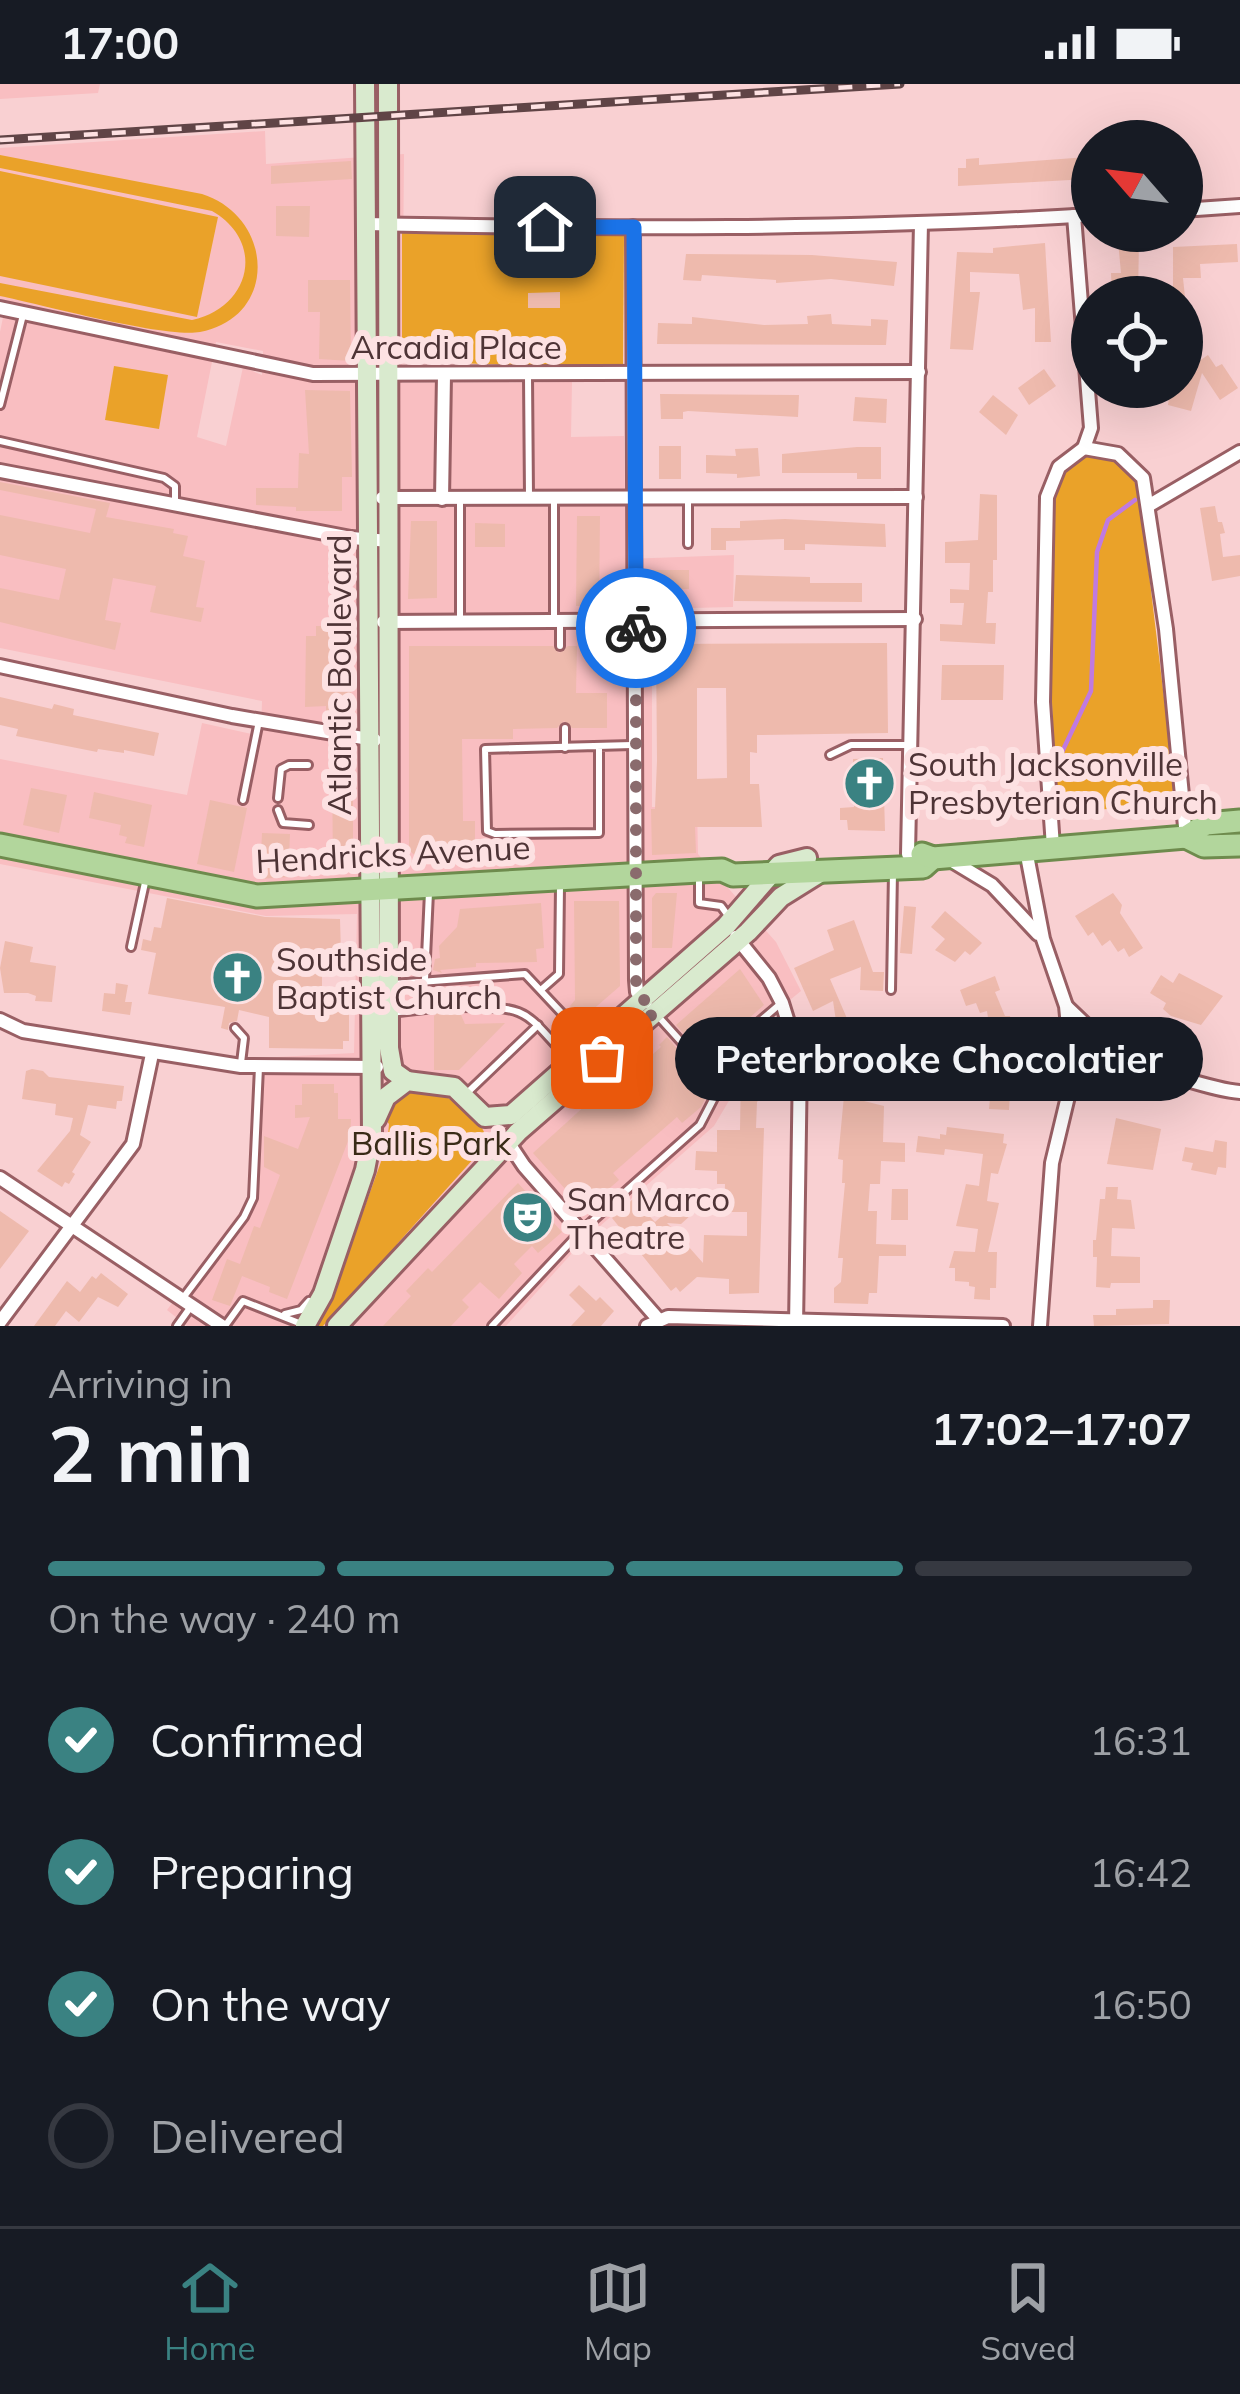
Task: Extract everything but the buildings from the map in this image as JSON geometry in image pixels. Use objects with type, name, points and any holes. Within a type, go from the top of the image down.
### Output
[{"type":"main road","name":"Atlantic Boulevard","points":[[365,84],[369,540],[390,738],[380,890],[380,1012],[400,1076]]},
{"type":"main road","name":"Atlantic Boulevard","points":[[303,1326],[323,1294],[365,1170],[372,1129],[370,1068],[389,984],[370,740],[390,541],[388,84]]},
{"type":"main road","name":"Hendricks Avenue","points":[[722,870],[734,863],[900,861],[1186,836],[1206,824],[1240,821]]},
{"type":"main road","name":"Hendricks Avenue","points":[[1186,836],[1209,846],[1240,844]]},
{"type":"main road","name":"Hendricks Avenue","points":[[0,845],[257,896],[635,873],[722,870],[734,875],[771,874],[814,865]]},
{"type":"main road","points":[[337,1326],[576,1069],[732,929],[781,897],[814,865]]},
{"type":"main road","points":[[732,929],[771,874]]},
{"type":"main road","points":[[485,1117],[502,1118],[515,1112],[576,1069]]},
{"type":"main road","points":[[372,1129],[400,1076],[446,1084],[465,1095],[485,1117],[490,1133],[487,1152],[452,1191],[443,1210]]},
{"type":"main road","points":[[508,1142],[506,1127],[515,1112]]},
{"type":"street","points":[[1203,209],[1240,206]]},
{"type":"street","points":[[367,224],[634,227],[1071,216]]},
{"type":"street","points":[[900,861],[911,745],[922,223]]},
{"type":"street","points":[[634,227],[636,980],[648,1005]]},
{"type":"street","points":[[1053,848],[1043,702],[1047,497],[1059,467],[1084,448],[1091,428],[1078,252]]},
{"type":"street","name":"Arcadia Place","points":[[0,308],[313,374],[920,372]]},
{"type":"street","points":[[442,499],[444,375]]},
{"type":"street","points":[[1084,448],[1109,451],[1128,460],[1143,478],[1166,628],[1186,836]]},
{"type":"street","points":[[1148,506],[1240,452]]},
{"type":"street","points":[[0,471],[390,541]]},
{"type":"street","points":[[369,498],[916,497]]},
{"type":"street","points":[[380,622],[915,619]]},
{"type":"street","points":[[0,666],[259,720],[370,740],[390,738]]},
{"type":"street","points":[[1026,850],[1043,939],[1066,1006],[1070,1088],[1052,1163],[1040,1326]]},
{"type":"street","points":[[940,858],[999,891],[1043,939]]},
{"type":"street","points":[[732,929],[769,978],[797,1046],[801,1086],[796,1323]]},
{"type":"street","points":[[1066,1006],[1133,1064],[1199,1086],[1240,1092]]},
{"type":"street","points":[[0,1020],[23,1031],[152,1054],[241,1066],[370,1068],[400,1076]]},
{"type":"street","points":[[0,1322],[133,1144],[152,1054]]},
{"type":"street","points":[[1070,1088],[1114,1065],[1133,1064]]},
{"type":"street","points":[[508,1142],[652,1322],[1003,1326]]},
{"type":"street","points":[[0,1178],[224,1326]]},
{"type":"lane","points":[[0,405],[24,313]]},
{"type":"lane","points":[[528,374],[529,499]]},
{"type":"lane","points":[[0,441],[164,478],[175,486],[175,505]]},
{"type":"lane","points":[[688,498],[688,544]]},
{"type":"lane","points":[[460,499],[460,622]]},
{"type":"lane","points":[[554,499],[560,646]]},
{"type":"lane","points":[[243,800],[259,720]]},
{"type":"lane","points":[[565,728],[565,748]]},
{"type":"lane","points":[[868,734],[868,744]]},
{"type":"lane","points":[[830,754],[868,744],[911,745]]},
{"type":"lane","points":[[598,747],[598,833],[487,831],[485,748],[636,745]]},
{"type":"lane","points":[[278,798],[281,769],[308,765]]},
{"type":"lane","points":[[278,811],[283,823],[309,825]]},
{"type":"lane","points":[[890,990],[900,861]]},
{"type":"lane","points":[[699,871],[699,903],[721,906],[732,929]]},
{"type":"lane","points":[[131,946],[147,875]]},
{"type":"lane","points":[[542,989],[559,974],[560,878]]},
{"type":"lane","points":[[425,979],[429,887]]},
{"type":"lane","points":[[389,984],[525,974],[596,1051]]},
{"type":"lane","points":[[705,1068],[782,1003]]},
{"type":"lane","points":[[492,1326],[581,1231],[700,1126],[715,1096],[705,1068],[648,1005]]},
{"type":"lane","points":[[380,1012],[434,1007]]},
{"type":"lane","points":[[458,1007],[526,1012],[576,1069]]},
{"type":"lane","points":[[465,1095],[538,1025]]},
{"type":"lane","points":[[235,1028],[244,1039],[241,1066]]},
{"type":"lane","points":[[177,1326],[187,1301],[254,1198],[259,1067]]},
{"type":"lane","points":[[283,1315],[306,1305],[329,1267]]},
{"type":"lane","points":[[224,1326],[243,1301],[303,1326]]},
{"type":"shaded area","points":[[0,84],[100,84],[98,93],[0,99]]},
{"type":"shaded area","points":[[265,131],[266,164],[404,154],[402,383],[572,382],[571,437],[624,436],[626,559],[734,555],[733,607],[652,609],[652,807],[697,807],[698,854],[776,942],[801,991],[737,1043],[719,1065],[730,1099],[714,1126],[583,1241],[506,1326],[187,1326],[167,1310],[251,1197],[258,1058],[354,1053],[357,914],[266,916],[0,864],[0,759],[187,795],[202,723],[261,736],[262,701],[0,648],[0,332],[6,303],[0,300],[0,148]],"holes":[[[216,342],[263,351],[262,375],[243,367],[226,446],[197,437]]]},
{"type":"green space","points":[[0,155],[202,194],[226,206],[243,223],[258,266],[244,307],[226,323],[183,333],[0,296],[0,283],[192,320],[228,302],[244,272],[245,256],[229,224],[212,211],[0,168]]},
{"type":"green space","points":[[0,171],[218,217],[197,317],[0,276]]},
{"type":"green space","points":[[402,229],[624,235],[623,369],[402,361]]},
{"type":"green space","points":[[114,366],[168,375],[159,429],[105,420]]},
{"type":"green space","points":[[1085,452],[1120,462],[1139,492],[1174,780],[1171,805],[1061,812],[1054,768],[1048,568],[1052,488],[1062,470]]},
{"type":"green space","name":"Ballis Park","points":[[408,1089],[444,1096],[473,1121],[477,1118],[486,1136],[484,1147],[398,1243],[387,1263],[379,1264],[323,1326],[314,1326],[331,1301],[355,1235],[353,1226],[387,1145],[386,1106]]},
{"type":"waterway","points":[[1062,752],[1091,691],[1097,552],[1108,520],[1135,500]]},
{"type":"railway","points":[[0,140],[900,84]]},
{"type":"way so far","points":[[602,1058],[655,1012],[637,992],[636,980],[636,628]]},
{"type":"place","name":"South Jacksonville Presbyterian Church","points":[[869,783]]},
{"type":"place","name":"Southside Baptist Church","points":[[237,978]]},
{"type":"place","name":"Peterbrooke Chocolatier","points":[[602,1058]]},
{"type":"place","name":"San Marco Theatre","points":[[528,1218]]},
{"type":"route","points":[[545,227],[634,227],[636,628]]}]
